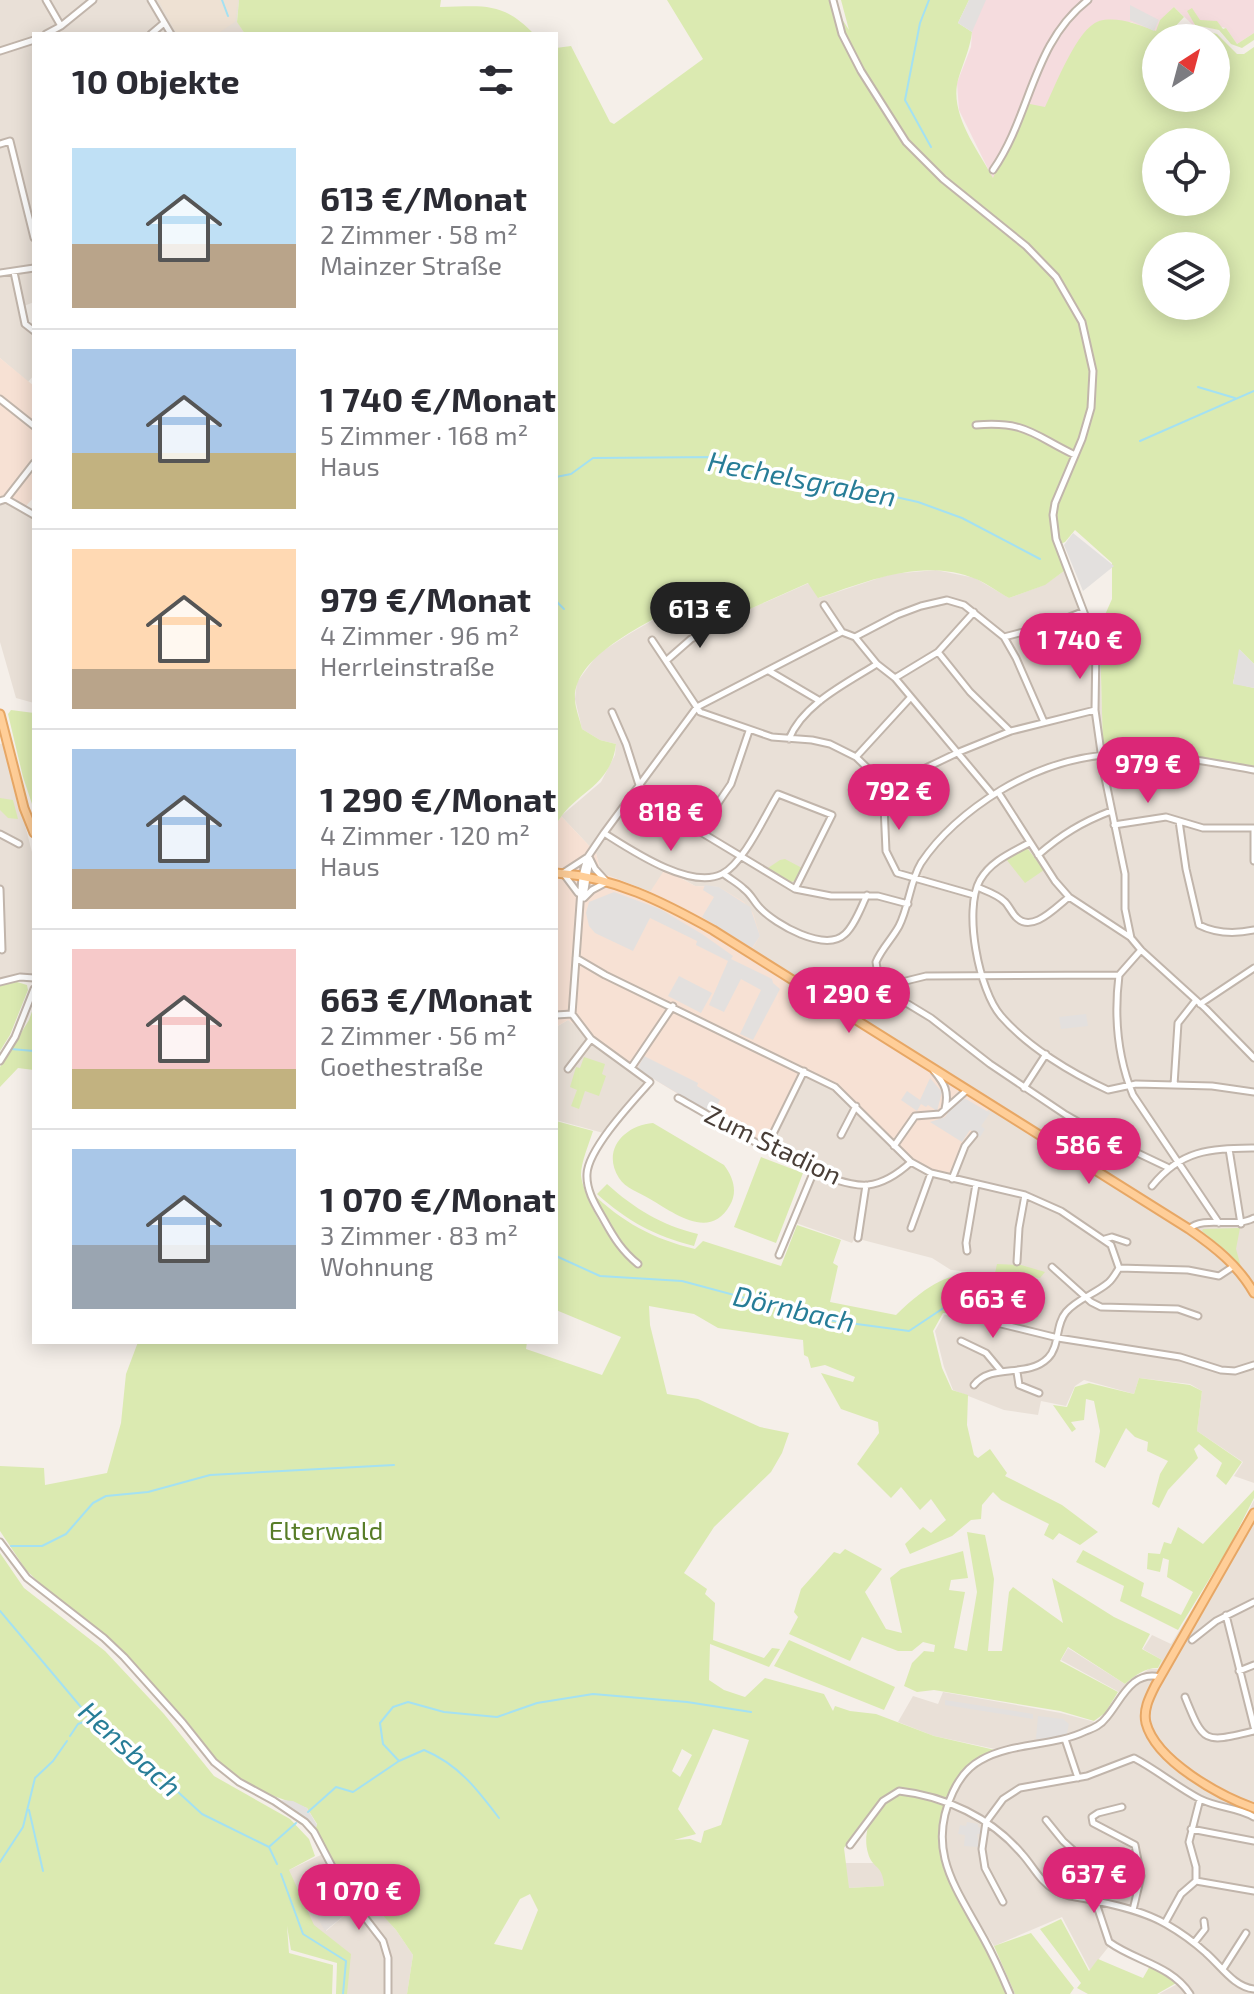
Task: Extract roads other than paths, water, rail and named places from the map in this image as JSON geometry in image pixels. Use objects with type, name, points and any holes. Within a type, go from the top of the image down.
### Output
[{"type":"main road","points":[[0,714],[24,808],[32,826]]},
{"type":"main road","points":[[559,873],[607,882],[662,902],[713,930],[1189,1229],[1234,1265],[1254,1293]]},
{"type":"main road","points":[[1254,1513],[1160,1677],[1146,1710],[1146,1722],[1151,1734],[1166,1753],[1188,1772],[1241,1806],[1254,1808]]},
{"type":"street","points":[[46,0],[61,26]]},
{"type":"street","points":[[50,32],[93,0]]},
{"type":"street","points":[[151,0],[170,32]]},
{"type":"street","points":[[833,0],[842,34],[856,62],[906,142],[1026,246],[1056,277],[1082,322],[1091,355],[1093,387],[1086,428],[1053,515],[1056,539],[1096,644],[1095,710],[1100,754],[1125,874],[1125,909],[1131,938]]},
{"type":"street","points":[[993,170],[1008,149],[1048,44],[1088,0]]},
{"type":"street","points":[[153,32],[164,23]]},
{"type":"street","points":[[0,51],[32,41]]},
{"type":"street","points":[[0,144],[10,141],[32,230]]},
{"type":"street","points":[[0,273],[32,268]]},
{"type":"street","points":[[14,272],[25,324],[32,329]]},
{"type":"street","points":[[0,399],[32,424]]},
{"type":"street","points":[[976,425],[1007,424],[1027,428],[1075,455]]},
{"type":"street","points":[[32,465],[3,500],[32,514]]},
{"type":"street","points":[[855,637],[897,615],[947,600],[964,605],[1004,637],[1044,722]]},
{"type":"street","points":[[824,605],[842,632],[855,637],[877,664],[895,678],[996,794],[1069,897],[1131,938],[1254,1058]]},
{"type":"street","points":[[895,678],[938,652],[974,612]]},
{"type":"street","points":[[1004,637],[1047,626],[1082,612]]},
{"type":"street","points":[[667,660],[691,639],[721,624]]},
{"type":"street","points":[[638,1264],[621,1250],[590,1195],[587,1170],[607,1134],[650,1082],[591,1039],[572,1014],[584,877],[589,858],[697,707],[842,632]]},
{"type":"street","points":[[652,640],[700,712],[749,731],[830,744],[856,757],[883,783],[886,851],[897,873],[974,895]]},
{"type":"street","points":[[938,652],[970,692],[1011,731]]},
{"type":"street","points":[[789,739],[793,729],[820,701],[877,664]]},
{"type":"street","points":[[768,671],[820,701]]},
{"type":"street","points":[[856,757],[910,698]]},
{"type":"street","points":[[884,788],[1011,731],[1095,710]]},
{"type":"street","points":[[612,712],[639,785],[699,831],[795,889],[831,896],[867,895],[908,904]]},
{"type":"street","points":[[699,831],[731,784],[749,731]]},
{"type":"street","points":[[1167,1167],[1108,1139],[1024,1088],[931,1018],[880,987],[876,962],[898,927],[917,870],[942,837],[996,794],[1026,775],[1100,754],[1150,754],[1254,770]]},
{"type":"street","points":[[604,833],[691,878],[706,879],[724,874],[741,856],[778,794],[832,815],[795,889]]},
{"type":"street","points":[[1038,855],[1081,822],[1111,811]]},
{"type":"street","points":[[1114,825],[1166,817],[1203,828],[1254,830],[1254,861]]},
{"type":"street","points":[[1179,821],[1199,925],[1211,931],[1229,933],[1254,930]]},
{"type":"street","points":[[0,834],[19,844]]},
{"type":"street","points":[[1029,843],[997,861],[985,873],[974,895],[974,932],[982,977],[986,994],[1001,1017],[1046,1054],[1108,1090],[1129,1084],[1254,1092]]},
{"type":"street","points":[[559,873],[573,869],[589,858]]},
{"type":"street","points":[[582,900],[607,882],[589,858]]},
{"type":"street","points":[[559,873],[575,887],[582,900]]},
{"type":"street","points":[[724,874],[746,890],[770,917],[797,933],[820,940],[834,940],[845,934],[867,895]]},
{"type":"street","points":[[977,887],[996,895],[1018,920],[1027,924],[1035,923],[1069,897]]},
{"type":"street","points":[[0,889],[2,950]]},
{"type":"street","points":[[1141,950],[1119,975],[1116,1002],[1117,1033],[1129,1084],[1133,1095],[1219,1223]]},
{"type":"street","points":[[576,958],[835,1087],[911,1162],[931,1173],[1025,1195],[1061,1211],[1111,1245],[1119,1268]]},
{"type":"street","points":[[1174,1085],[1178,1023],[1198,1002],[1254,968]]},
{"type":"street","points":[[824,1001],[926,976],[1119,975]]},
{"type":"street","points":[[0,982],[32,978]]},
{"type":"street","points":[[2,1059],[15,1037],[32,994]]},
{"type":"street","points":[[839,1010],[849,995]]},
{"type":"street","points":[[631,1068],[673,1006]]},
{"type":"street","points":[[558,1015],[572,1014]]},
{"type":"street","points":[[568,1069],[591,1039]]},
{"type":"street","points":[[1024,1088],[1046,1054]]},
{"type":"street","points":[[934,1070],[946,1087],[948,1097]]},
{"type":"street","points":[[766,1148],[804,1071]]},
{"type":"street","points":[[945,1109],[956,1085]]},
{"type":"street","points":[[894,1146],[915,1116],[940,1114],[966,1091]]},
{"type":"street","name":"Zum Stadion","points":[[678,1098],[766,1148],[841,1181],[866,1185],[884,1181],[911,1162]]},
{"type":"street","points":[[841,1135],[856,1106]]},
{"type":"street","points":[[952,1179],[965,1146],[974,1135]]},
{"type":"street","points":[[1152,1186],[1167,1167],[1202,1152],[1254,1148]]},
{"type":"street","points":[[1229,1149],[1241,1224]]},
{"type":"street","points":[[779,1255],[814,1171]]},
{"type":"street","points":[[911,1228],[931,1173]]},
{"type":"street","points":[[967,1251],[976,1184]]},
{"type":"street","points":[[858,1238],[866,1185]]},
{"type":"street","points":[[1017,1262],[1025,1195]]},
{"type":"street","points":[[1189,1229],[1196,1224],[1241,1224],[1254,1218]]},
{"type":"street","points":[[1104,1239],[1112,1237],[1127,1242]]},
{"type":"street","points":[[1119,1268],[1188,1270],[1219,1276],[1234,1265]]},
{"type":"street","points":[[1052,1267],[1101,1307],[1178,1309],[1198,1316]]},
{"type":"street","points":[[974,1385],[986,1375],[1001,1371],[1017,1372],[1050,1357],[1065,1313],[1109,1283],[1119,1268]]},
{"type":"street","points":[[1244,1277],[1254,1280]]},
{"type":"street","points":[[1001,1324],[1058,1338],[1180,1357],[1221,1370],[1235,1371],[1254,1365]]},
{"type":"street","points":[[961,1341],[986,1353],[1001,1371]]},
{"type":"street","points":[[1017,1372],[1019,1385],[1039,1393]]},
{"type":"street","points":[[0,1542],[34,1584],[124,1657],[214,1762],[239,1782],[305,1822],[314,1832],[346,1893],[383,1941],[388,1958],[388,1994]]},
{"type":"street","points":[[1192,1640],[1212,1623],[1254,1602]]},
{"type":"street","points":[[1196,1615],[1212,1623]]},
{"type":"street","points":[[1185,1697],[1199,1730],[1206,1736],[1223,1738],[1254,1729],[1226,1615]]},
{"type":"street","points":[[1239,1671],[1254,1665]]},
{"type":"street","points":[[1010,1994],[947,1871],[942,1831],[948,1803],[965,1774],[981,1760],[1004,1751],[1065,1739],[1104,1721],[1125,1690],[1140,1678],[1160,1677]]},
{"type":"street","points":[[1065,1739],[1078,1778]]},
{"type":"street","points":[[1003,1902],[985,1868],[982,1849],[986,1822],[1003,1799],[1020,1788],[1078,1778],[1134,1758],[1200,1799],[1230,1810],[1241,1806],[1254,1817]]},
{"type":"street","points":[[850,1845],[883,1801],[899,1791],[948,1803],[986,1822],[1008,1839],[1052,1889],[1073,1897],[1133,1910],[1165,1923],[1194,1943],[1241,1986],[1254,1989]]},
{"type":"street","points":[[1165,1923],[1181,1894],[1196,1881],[1196,1867],[1189,1842],[1200,1799]]},
{"type":"street","points":[[1122,1807],[1092,1817],[1093,1823],[1135,1845],[1141,1876],[1133,1910]]},
{"type":"street","points":[[1046,1820],[1092,1867],[1097,1880],[1095,1900],[1109,1942],[1171,1974],[1183,1983],[1190,1994]]},
{"type":"street","points":[[1191,1829],[1254,1841]]},
{"type":"street","points":[[1196,1881],[1254,1891]]},
{"type":"street","points":[[1194,1943],[1205,1929],[1204,1921]]},
{"type":"street","points":[[1223,1969],[1246,1933]]},
{"type":"street","points":[[1236,1992],[1241,1986]]},
{"type":"waterway","points":[[222,0],[228,16]]},
{"type":"waterway","points":[[929,0],[920,23],[905,100],[931,147]]},
{"type":"waterway","points":[[1198,387],[1235,398]]},
{"type":"waterway","points":[[1140,441],[1254,391]]},
{"type":"waterway","name":"Hechelsgraben","points":[[558,477],[571,474],[593,458],[716,457],[918,502],[962,518],[1040,559]]},
{"type":"waterway","points":[[558,603],[564,609]]},
{"type":"waterway","name":"Dörnbach","points":[[11,1049],[32,1051]]},
{"type":"waterway","name":"Dörnbach","points":[[558,1257],[600,1276],[682,1281],[827,1320],[909,1331],[963,1295],[1026,1299]]},
{"type":"waterway","points":[[11,1546],[42,1546],[66,1534],[93,1503],[106,1496],[148,1492],[210,1475],[394,1465]]},
{"type":"waterway","name":"Hensbach","points":[[0,1611],[91,1719],[141,1758],[202,1814],[269,1847],[277,1864]]},
{"type":"waterway","points":[[308,1812],[336,1787],[353,1792],[399,1761],[383,1744],[380,1723],[393,1707],[408,1702],[444,1712],[497,1717],[537,1703],[593,1694],[687,1702],[751,1712]]},
{"type":"waterway","points":[[70,1736],[78,1724],[89,1720]]},
{"type":"waterway","points":[[0,1862],[23,1827],[35,1778],[53,1761],[67,1741]]},
{"type":"waterway","points":[[399,1761],[424,1750],[447,1762],[466,1778],[499,1818]]},
{"type":"waterway","points":[[29,1810],[43,1871]]},
{"type":"waterway","points":[[270,1846],[296,1823]]},
{"type":"waterway","name":"Hensbach","points":[[281,1874],[303,1934],[346,1961],[343,1994]]},
{"type":"park label","name":"Elterwald","points":[[326,1531]]}]
